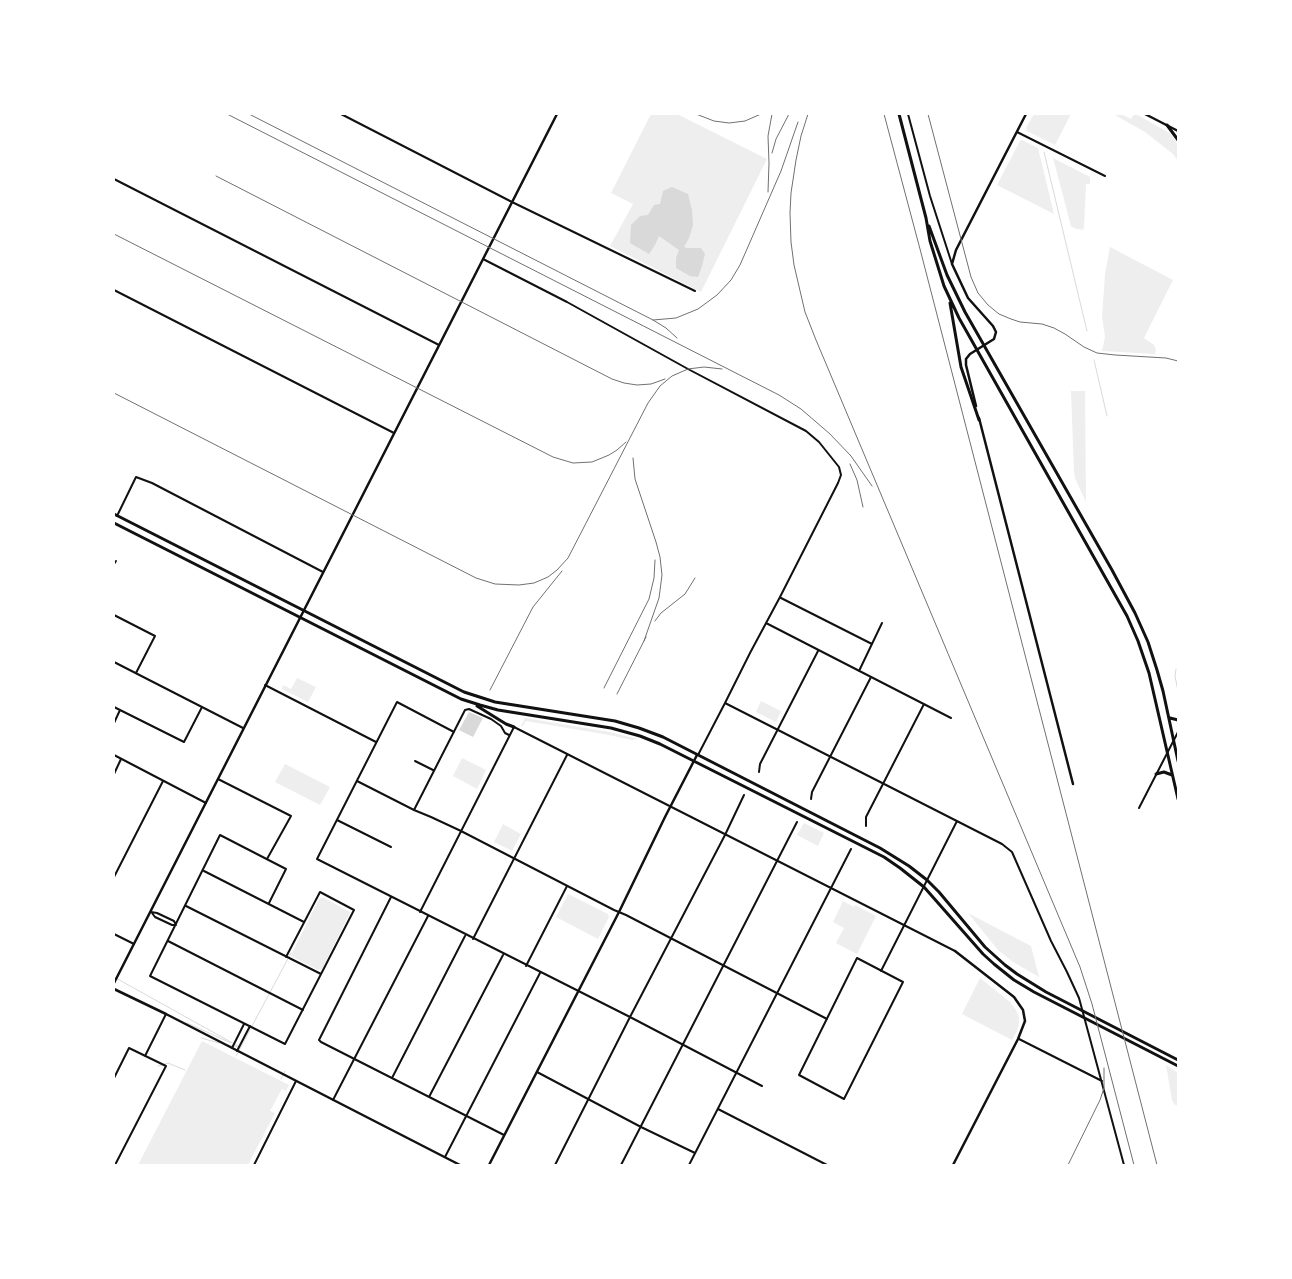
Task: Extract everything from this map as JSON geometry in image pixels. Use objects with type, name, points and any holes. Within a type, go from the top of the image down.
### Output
[{"type":"main road","points":[[899,114],[936,263],[949,297],[959,318],[980,347],[1136,613],[1155,663],[1178,761]]},
{"type":"main road","points":[[1167,125],[1178,140]]},
{"type":"main road","points":[[926,218],[952,286],[980,347],[1105,575],[1138,641],[1150,673],[1178,799]]},
{"type":"main road","points":[[949,297],[961,367],[979,420]]},
{"type":"main road","points":[[115,515],[455,688],[483,699],[615,721],[657,735],[889,853],[927,880],[978,939],[1011,970],[1073,1006],[1178,1060]]},
{"type":"main road","points":[[114,523],[470,702],[498,710],[628,732],[655,742],[694,761],[900,868],[924,887],[987,958],[1014,980],[1178,1066]]},
{"type":"main road","points":[[470,702],[514,727]]},
{"type":"main road","points":[[1169,717],[1173,720],[1178,720]]},
{"type":"main road","points":[[1156,774],[1164,772],[1173,776]]},
{"type":"street","points":[[341,114],[512,202],[695,291]]},
{"type":"street","points":[[114,983],[557,114]]},
{"type":"street","points":[[908,114],[930,196],[952,264],[968,298],[995,329],[995,338],[968,355],[965,362],[1073,784]]},
{"type":"street","points":[[952,264],[956,250],[1026,114]]},
{"type":"street","points":[[1145,114],[1178,131]]},
{"type":"street","points":[[1017,132],[1105,176]]},
{"type":"street","points":[[114,179],[439,345]]},
{"type":"street","points":[[483,259],[573,305],[688,369],[806,431],[819,442],[836,462],[841,472],[838,482],[780,597],[697,755],[489,1165]]},
{"type":"street","points":[[114,290],[394,432]]},
{"type":"street","points":[[115,515],[136,477],[152,483],[324,572]]},
{"type":"street","points":[[114,564],[116,560]]},
{"type":"street","points":[[780,597],[872,644]]},
{"type":"street","points":[[114,615],[155,636],[136,673]]},
{"type":"street","points":[[766,623],[951,718]]},
{"type":"street","points":[[859,671],[882,623]]},
{"type":"street","points":[[759,772],[760,764],[818,650]]},
{"type":"street","points":[[114,662],[243,728]]},
{"type":"street","points":[[811,799],[812,792],[871,677]]},
{"type":"street","points":[[265,685],[376,742]]},
{"type":"street","points":[[454,732],[397,702],[317,859],[683,1044],[762,1086]]},
{"type":"street","points":[[725,703],[957,821],[1008,848],[1012,852],[1051,941],[1068,972],[1079,998],[1124,1165]]},
{"type":"street","points":[[866,826],[866,817],[924,704]]},
{"type":"street","points":[[114,707],[184,742],[202,707]]},
{"type":"street","points":[[414,810],[464,712],[470,709],[491,719],[510,736]]},
{"type":"street","points":[[114,723],[120,710]]},
{"type":"street","points":[[420,912],[514,727],[955,951],[1014,998],[1023,1010],[1026,1021],[954,1165]]},
{"type":"street","points":[[1139,808],[1178,732]]},
{"type":"street","points":[[114,754],[206,803]]},
{"type":"street","points":[[473,938],[567,755]]},
{"type":"street","points":[[114,774],[121,759]]},
{"type":"street","points":[[415,761],[433,770]]},
{"type":"street","points":[[218,779],[290,816],[267,859]]},
{"type":"street","points":[[114,876],[162,781]]},
{"type":"street","points":[[357,781],[461,831],[827,1019]]},
{"type":"street","points":[[555,1165],[744,795]]},
{"type":"street","points":[[336,820],[391,848]]},
{"type":"street","points":[[881,971],[957,821]]},
{"type":"street","points":[[621,1165],[797,822]]},
{"type":"street","points":[[269,903],[286,869],[220,835],[150,976],[285,1044],[354,910],[320,892],[286,957]]},
{"type":"street","points":[[689,1165],[851,849]]},
{"type":"street","points":[[203,870],[304,922]]},
{"type":"street","points":[[526,966],[568,886]]},
{"type":"street","points":[[391,898],[319,1040],[505,1135]]},
{"type":"street","points":[[186,906],[321,974]]},
{"type":"street","points":[[151,912],[157,912],[174,921],[176,925]]},
{"type":"street","points":[[333,1100],[428,916]]},
{"type":"street","points":[[114,934],[134,944]]},
{"type":"street","points":[[392,1078],[466,935]]},
{"type":"street","points":[[168,941],[303,1010]]},
{"type":"street","points":[[429,1097],[503,954]]},
{"type":"street","points":[[858,958],[881,971],[903,982],[844,1099],[799,1076],[858,958]]},
{"type":"street","points":[[445,1157],[540,973]]},
{"type":"street","points":[[114,988],[460,1165]]},
{"type":"street","points":[[145,1056],[166,1014]]},
{"type":"street","points":[[232,1048],[244,1024]]},
{"type":"street","points":[[237,1051],[250,1026]]},
{"type":"street","points":[[1018,1039],[1102,1081]]},
{"type":"street","points":[[114,1078],[129,1048],[166,1066],[115,1165]]},
{"type":"street","points":[[537,1071],[695,1154]]},
{"type":"street","points":[[254,1165],[296,1081]]},
{"type":"street","points":[[717,1109],[827,1165]]},
{"type":"shaded area","points":[[651,114],[677,114],[767,159],[701,292],[610,246],[633,204],[611,193]]},
{"type":"shaded area","points":[[1034,114],[1071,114],[1055,145],[1027,131],[1026,128]]},
{"type":"shaded area","points":[[1113,114],[1121,114],[1131,119],[1136,114],[1172,135],[1178,145],[1178,161],[1173,154],[1145,132]]},
{"type":"shaded area","points":[[1022,140],[1038,148],[1054,214],[997,185]]},
{"type":"shaded area","points":[[1053,158],[1090,177],[1090,184],[1086,184],[1083,230],[1071,226]]},
{"type":"shaded area","points":[[672,187],[688,194],[693,225],[684,247],[701,248],[705,254],[698,277],[690,276],[676,268],[676,258],[679,250],[659,236],[649,254],[630,243],[631,225],[640,216],[648,215],[654,205],[660,204],[663,191]]},
{"type":"shaded area","points":[[1110,247],[1173,280],[1144,338],[1154,345],[1156,349],[1155,354],[1102,351],[1105,337],[1102,317],[1105,274]]},
{"type":"shaded area","points":[[1071,391],[1085,391],[1086,502],[1074,472]]},
{"type":"shaded area","points":[[297,678],[316,687],[308,702],[282,689],[283,685],[291,689]]},
{"type":"shaded area","points":[[761,701],[781,711],[776,722],[756,712]]},
{"type":"shaded area","points":[[469,712],[483,718],[473,737],[459,730]]},
{"type":"shaded area","points":[[525,718],[610,732],[637,739],[632,740],[526,721],[521,726]]},
{"type":"shaded area","points":[[462,758],[486,770],[477,789],[453,776]]},
{"type":"shaded area","points":[[285,764],[330,787],[320,805],[275,782]]},
{"type":"shaded area","points":[[804,823],[824,833],[818,846],[797,835]]},
{"type":"shaded area","points":[[503,824],[521,834],[512,851],[494,842]]},
{"type":"shaded area","points":[[568,894],[608,914],[609,917],[598,939],[556,917]]},
{"type":"shaded area","points":[[321,898],[350,912],[322,969],[318,970],[291,956]]},
{"type":"shaded area","points":[[843,901],[876,916],[857,954],[836,943],[844,928],[833,922]]},
{"type":"shaded area","points":[[968,913],[1031,946],[1039,977],[1013,962],[998,950]]},
{"type":"shaded area","points":[[980,978],[1010,1002],[1016,1010],[1019,1024],[1012,1040],[962,1014]]},
{"type":"shaded area","points":[[202,1041],[289,1085],[286,1091],[282,1089],[270,1111],[275,1113],[248,1165],[138,1165]]},
{"type":"shaded area","points":[[1166,1065],[1178,1073],[1178,1106],[1172,1100]]},
{"type":"waterway","points":[[1044,152],[1087,331]]},
{"type":"waterway","points":[[1094,360],[1107,416]]},
{"type":"waterway","points":[[1176,669],[1175,676],[1178,691]]},
{"type":"waterway","points":[[236,1056],[291,953]]},
{"type":"waterway","points":[[114,977],[238,1046]]},
{"type":"waterway","points":[[187,1023],[231,1043]]},
{"type":"waterway","points":[[201,1038],[219,1043]]},
{"type":"waterway","points":[[228,1045],[239,1047]]},
{"type":"waterway","points":[[158,1066],[168,1063],[185,1070]]},
{"type":"waterway","points":[[281,1079],[285,1071]]},
{"type":"railway","points":[[227,114],[779,395],[801,409],[830,434],[851,456],[872,486]]},
{"type":"railway","points":[[249,114],[653,320],[677,338]]},
{"type":"railway","points":[[696,114],[714,121],[729,123],[745,121],[761,114]]},
{"type":"railway","points":[[768,192],[768,136],[772,114]]},
{"type":"railway","points":[[772,153],[776,139],[789,114]]},
{"type":"railway","points":[[808,114],[796,160],[790,213],[794,265],[805,312],[1080,967],[1092,1004],[1134,1165]]},
{"type":"railway","points":[[884,114],[1157,1165]]},
{"type":"railway","points":[[928,114],[971,277],[978,293],[988,305],[999,314],[1011,319],[1054,328],[1097,353],[1166,358],[1178,361]]},
{"type":"railway","points":[[653,320],[676,318],[698,309],[717,295],[731,280],[740,265],[781,171],[798,122]]},
{"type":"railway","points":[[216,176],[612,379],[637,385],[651,384],[665,379]]},
{"type":"railway","points":[[114,234],[553,457],[573,463],[592,462],[609,455],[626,442]]},
{"type":"railway","points":[[114,393],[476,578],[495,584],[519,585],[534,583],[548,577],[568,558],[648,403],[660,386],[672,376],[688,369],[704,367],[722,369]]},
{"type":"railway","points":[[633,458],[635,479],[656,542],[662,575],[659,598],[644,641]]},
{"type":"railway","points":[[850,464],[857,480],[863,507]]},
{"type":"railway","points":[[604,688],[649,599],[654,578],[655,560]]},
{"type":"railway","points":[[490,690],[533,607],[562,571]]},
{"type":"railway","points":[[655,621],[661,613],[685,594],[695,578]]},
{"type":"railway","points":[[617,694],[646,637]]},
{"type":"railway","points":[[1068,1165],[1100,1100],[1104,1088],[1104,1068]]}]
